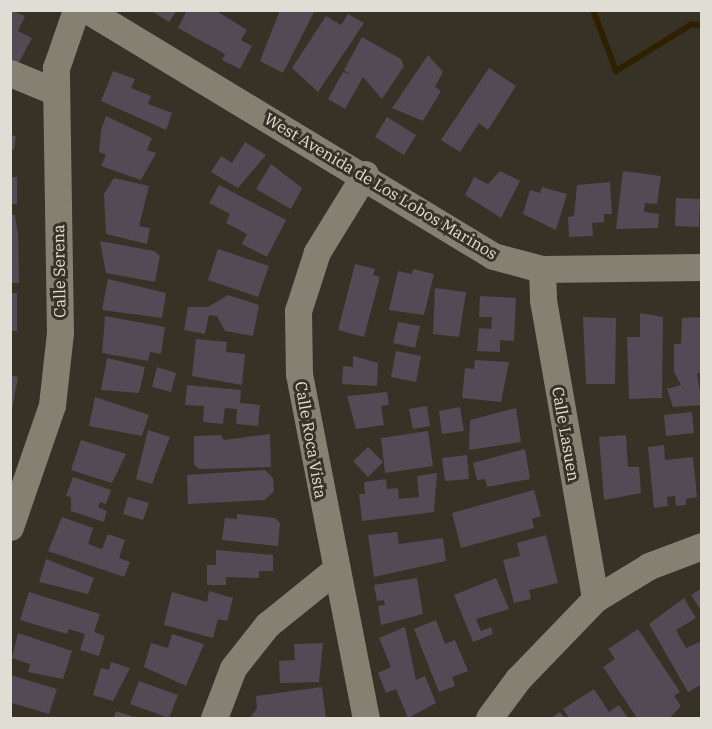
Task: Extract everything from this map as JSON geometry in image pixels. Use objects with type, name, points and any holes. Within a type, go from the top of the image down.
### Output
[{"type":"street","name":"Calle Serena","points":[[10,527],[52,405],[60,333],[56,68],[76,10]]},
{"type":"street","name":"West Avenida de Los Lobos Marinos","points":[[87,10],[365,174],[493,256],[542,268],[702,267]]},
{"type":"street","points":[[10,73],[56,93]]},
{"type":"street","name":"Calle Roca Vista","points":[[365,174],[317,252],[298,310],[299,374],[334,572],[366,718]]},
{"type":"street","name":"Calle Lasuen","points":[[542,268],[543,300],[596,599]]},
{"type":"street","points":[[489,718],[518,679],[596,599],[649,567],[702,546]]},
{"type":"street","points":[[214,718],[233,668],[267,625],[334,572]]},
{"type":"building","points":[[10,10],[25,16],[18,31],[32,38],[16,68],[10,65]]},
{"type":"building","points":[[150,10],[177,10],[169,22]]},
{"type":"building","points":[[187,10],[215,10],[247,30],[241,40],[252,46],[240,69],[222,60],[225,54],[178,28]]},
{"type":"building","points":[[280,10],[314,12],[283,73],[260,61]]},
{"type":"building","points":[[348,14],[364,23],[318,92],[292,68],[326,16],[341,25]]},
{"type":"building","points":[[362,37],[401,59],[404,66],[382,99],[363,77],[345,109],[328,99],[343,72],[350,74],[344,70]]},
{"type":"building","points":[[428,55],[443,72],[435,87],[441,91],[423,121],[392,108]]},
{"type":"building","points":[[489,68],[516,86],[488,130],[479,123],[460,152],[441,140]]},
{"type":"building","points":[[113,71],[135,79],[131,88],[151,96],[148,104],[172,113],[166,130],[101,101]]},
{"type":"building","points":[[106,116],[152,138],[147,150],[156,153],[141,180],[101,166],[106,155],[99,152],[101,130]]},
{"type":"building","points":[[387,117],[416,135],[404,155],[375,137]]},
{"type":"building","points":[[10,135],[16,136],[14,150],[10,149]]},
{"type":"building","points":[[245,142],[266,155],[238,188],[211,172],[221,156],[232,163]]},
{"type":"building","points":[[271,164],[302,188],[291,209],[256,189]]},
{"type":"building","points":[[500,171],[520,181],[501,218],[465,195],[474,177],[488,184]]},
{"type":"building","points":[[623,171],[661,176],[657,204],[645,203],[644,212],[659,214],[658,228],[616,229]]},
{"type":"building","points":[[10,177],[17,177],[17,204],[10,204]]},
{"type":"building","points":[[114,178],[149,186],[139,226],[150,228],[147,244],[106,234],[104,194]]},
{"type":"building","points":[[610,182],[612,214],[604,214],[604,222],[592,223],[593,236],[569,237],[568,217],[574,216],[577,185]]},
{"type":"building","points":[[219,185],[286,220],[267,257],[242,244],[247,234],[226,223],[230,214],[209,203]]},
{"type":"building","points":[[542,187],[567,194],[556,230],[523,214],[530,190],[540,193]]},
{"type":"building","points":[[676,198],[700,199],[699,227],[675,226]]},
{"type":"building","points":[[10,215],[15,215],[18,235],[19,283],[10,283]]},
{"type":"building","points":[[100,241],[154,251],[160,256],[155,282],[106,273]]},
{"type":"building","points":[[218,249],[269,266],[258,297],[208,280]]},
{"type":"building","points":[[355,264],[375,269],[373,275],[380,277],[364,337],[338,330]]},
{"type":"building","points":[[413,269],[434,274],[424,315],[389,310],[398,271],[412,274]]},
{"type":"building","points":[[108,279],[166,293],[162,318],[102,310]]},
{"type":"building","points":[[435,288],[466,292],[459,337],[433,334]]},
{"type":"building","points":[[10,293],[17,293],[17,331],[10,331]]},
{"type":"building","points":[[228,295],[259,305],[253,336],[225,331],[217,316],[209,315],[205,334],[184,330],[188,307],[208,307]]},
{"type":"building","points":[[480,296],[516,298],[514,341],[500,340],[500,352],[477,351],[479,328],[491,329],[492,317],[479,317]]},
{"type":"building","points":[[640,313],[663,317],[662,398],[629,399],[627,337],[640,337]]},
{"type":"building","points":[[105,316],[165,327],[161,354],[150,352],[148,361],[102,353]]},
{"type":"building","points":[[583,317],[616,318],[615,384],[586,384]]},
{"type":"building","points":[[702,317],[702,373],[697,373],[702,405],[673,407],[667,389],[681,385],[674,372],[674,344],[681,344],[682,318]]},
{"type":"building","points":[[398,322],[420,326],[415,348],[393,343]]},
{"type":"building","points":[[196,339],[227,342],[226,352],[245,354],[242,385],[192,376]]},
{"type":"building","points":[[396,351],[421,356],[416,382],[391,377]]},
{"type":"building","points":[[353,356],[378,363],[377,386],[342,384],[343,366],[353,367]]},
{"type":"building","points":[[107,358],[145,367],[139,393],[101,390]]},
{"type":"building","points":[[475,360],[509,362],[501,402],[462,398],[465,368],[474,369]]},
{"type":"building","points":[[157,367],[176,373],[171,392],[152,387]]},
{"type":"building","points":[[10,375],[18,377],[12,410],[10,410]]},
{"type":"building","points":[[187,385],[241,390],[240,403],[260,405],[258,426],[236,424],[237,409],[225,408],[223,424],[203,422],[204,406],[185,405]]},
{"type":"building","points":[[387,392],[389,405],[381,406],[384,425],[356,429],[347,396]]},
{"type":"building","points":[[95,397],[149,415],[142,436],[89,426]]},
{"type":"building","points":[[427,406],[430,426],[413,429],[409,409]]},
{"type":"building","points":[[460,407],[464,431],[442,434],[439,411]]},
{"type":"building","points":[[516,408],[521,442],[469,450],[470,420]]},
{"type":"building","points":[[692,412],[694,433],[666,436],[664,415]]},
{"type":"building","points":[[148,430],[170,437],[152,484],[136,479]]},
{"type":"building","points":[[428,431],[433,466],[385,473],[381,438]]},
{"type":"building","points":[[270,434],[271,467],[199,469],[194,464],[194,436],[221,435],[224,440]]},
{"type":"building","points":[[626,435],[628,467],[639,467],[641,493],[604,500],[599,437]]},
{"type":"building","points":[[81,440],[126,454],[112,483],[71,470]]},
{"type":"building","points":[[664,445],[665,460],[693,457],[697,497],[686,499],[686,505],[676,506],[675,496],[667,497],[668,506],[654,508],[648,447]]},
{"type":"building","points":[[368,447],[383,462],[368,477],[353,461]]},
{"type":"building","points":[[525,449],[530,479],[487,487],[485,479],[477,480],[473,463]]},
{"type":"building","points":[[467,455],[469,479],[445,481],[442,458]]},
{"type":"building","points":[[265,470],[273,478],[274,491],[265,500],[188,504],[187,475]]},
{"type":"building","points":[[437,473],[434,512],[362,521],[359,494],[365,494],[364,482],[386,479],[387,489],[398,488],[399,499],[419,497],[417,476]]},
{"type":"building","points":[[73,477],[111,490],[106,504],[100,502],[98,507],[107,511],[104,522],[71,511],[71,497],[66,496]]},
{"type":"building","points":[[534,490],[541,516],[532,519],[534,528],[461,548],[452,513]]},
{"type":"building","points":[[128,497],[149,503],[143,520],[123,514]]},
{"type":"building","points":[[237,514],[275,518],[280,523],[278,546],[222,540],[225,518],[237,519]]},
{"type":"building","points":[[62,517],[93,528],[88,544],[102,549],[108,534],[125,540],[119,558],[130,562],[124,577],[48,551]]},
{"type":"building","points":[[397,532],[399,544],[443,538],[446,561],[374,577],[368,535]]},
{"type":"building","points":[[546,535],[558,583],[529,590],[531,599],[514,603],[503,560],[520,556],[517,543]]},
{"type":"building","points":[[216,550],[273,555],[273,571],[259,571],[259,578],[226,577],[226,585],[207,585],[207,565],[216,565]]},
{"type":"building","points":[[46,559],[94,578],[88,594],[39,582]]},
{"type":"building","points":[[417,578],[423,614],[381,625],[378,606],[385,605],[384,600],[377,601],[374,585]]},
{"type":"building","points":[[496,578],[509,609],[476,619],[481,631],[491,627],[493,634],[473,642],[454,595]]},
{"type":"building","points":[[702,588],[702,612],[691,595]]},
{"type":"building","points":[[209,591],[233,598],[227,621],[218,619],[213,638],[164,625],[172,592],[207,602]]},
{"type":"building","points":[[29,592],[100,614],[94,632],[105,636],[99,656],[80,650],[85,634],[69,629],[67,634],[20,620]]},
{"type":"building","points":[[684,598],[696,618],[676,630],[686,648],[702,641],[702,684],[688,692],[649,624]]},
{"type":"building","points":[[436,620],[445,644],[455,640],[468,671],[452,677],[455,686],[439,692],[414,629]]},
{"type":"building","points":[[405,627],[416,680],[425,676],[436,703],[408,718],[396,689],[386,693],[378,673],[391,667],[379,638]]},
{"type":"building","points":[[638,629],[680,692],[674,696],[681,706],[670,718],[637,718],[603,667],[615,659],[608,649]]},
{"type":"building","points":[[18,633],[72,651],[63,679],[28,672],[30,664],[12,658]]},
{"type":"building","points":[[172,634],[204,644],[186,686],[144,667],[151,643],[168,648]]},
{"type":"building","points":[[323,643],[319,682],[280,683],[279,661],[295,660],[294,644]]},
{"type":"building","points":[[111,662],[130,668],[113,701],[93,695],[101,668],[109,670]]},
{"type":"building","points":[[10,675],[57,689],[49,714],[12,703]]},
{"type":"building","points":[[139,681],[178,695],[169,718],[130,704]]},
{"type":"building","points":[[322,687],[326,718],[250,718],[257,708],[256,696]]},
{"type":"building","points":[[594,689],[609,712],[619,705],[628,718],[569,718],[563,709]]},
{"type":"building","points":[[116,711],[137,718],[114,718]]},
{"type":"building","points":[[560,712],[565,718],[551,718]]},
{"type":"waterway","points":[[593,10],[616,71],[692,24],[702,26]]}]
